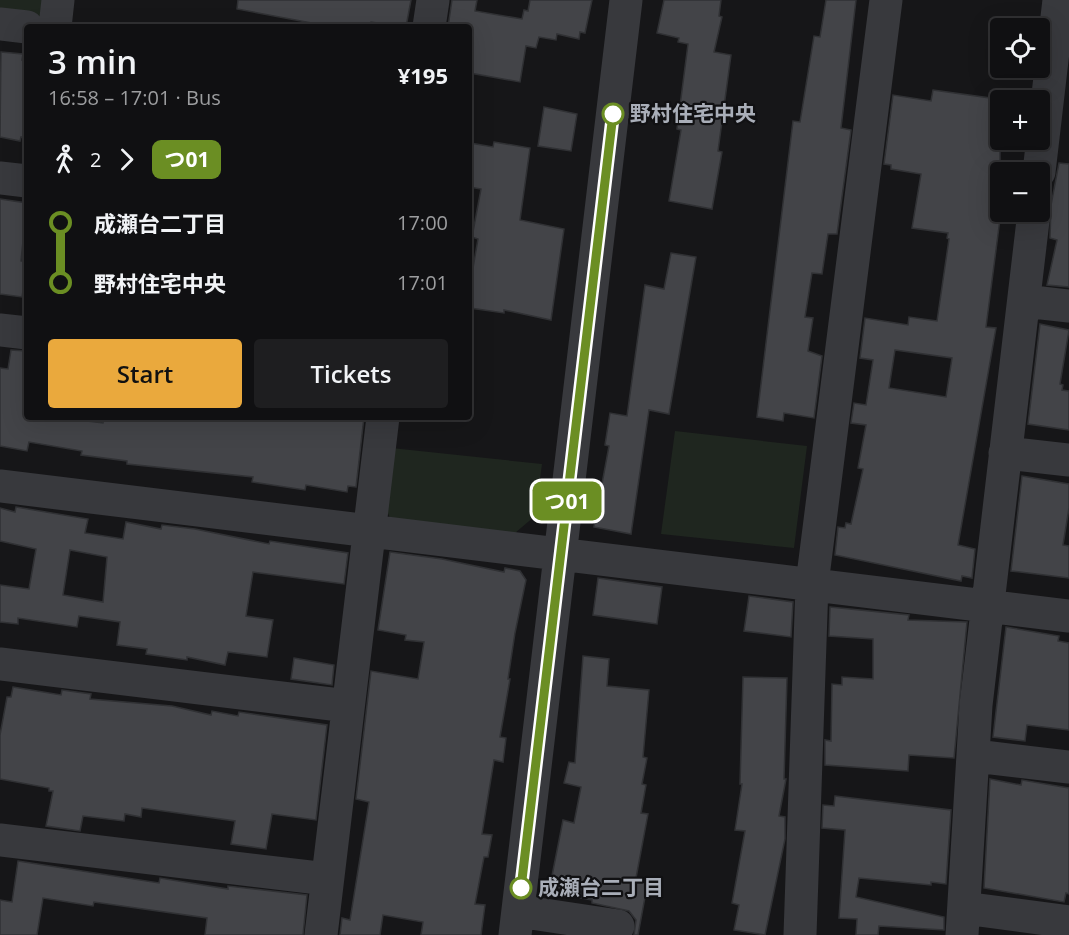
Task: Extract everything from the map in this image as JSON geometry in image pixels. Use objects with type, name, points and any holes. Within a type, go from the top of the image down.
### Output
[{"type":"street","points":[[55,24],[58,0]]},
{"type":"street","points":[[429,24],[433,0]]},
{"type":"street","points":[[618,926],[517,923],[626,0]]},
{"type":"street","points":[[800,935],[812,584],[886,0]]},
{"type":"street","points":[[1050,159],[1059,0]]},
{"type":"street","points":[[0,24],[24,27]]},
{"type":"street","points":[[0,178],[24,181]]},
{"type":"street","points":[[1033,222],[976,705],[975,756],[963,922],[1069,922]]},
{"type":"street","points":[[1024,301],[1069,306]]},
{"type":"street","points":[[0,330],[24,333]]},
{"type":"street","points":[[321,935],[383,420]]},
{"type":"street","points":[[1005,453],[1069,460]]},
{"type":"street","points":[[0,486],[560,556],[1069,616]]},
{"type":"street","points":[[0,664],[348,706]]},
{"type":"street","points":[[975,756],[1069,767]]},
{"type":"street","points":[[0,840],[327,879]]},
{"type":"shaded area","points":[[0,0],[47,0],[44,20],[0,14]]},
{"type":"shaded area","points":[[675,431],[807,446],[794,548],[661,534]]},
{"type":"shaded area","points":[[391,448],[542,464],[535,516],[515,533],[390,518],[384,504]]},
{"type":"building","points":[[238,0],[411,0],[407,24],[371,22],[370,24],[317,24],[237,9]]},
{"type":"building","points":[[452,0],[477,0],[475,11],[522,19],[524,10],[528,11],[530,0],[592,0],[585,33],[580,32],[579,39],[557,34],[556,40],[539,37],[536,48],[526,46],[520,82],[472,73],[472,24],[448,24]]},
{"type":"building","points":[[664,0],[721,0],[719,16],[722,17],[714,52],[731,55],[718,151],[722,152],[712,209],[669,201],[681,130],[677,129],[688,44],[678,42],[679,38],[657,33]]},
{"type":"building","points":[[826,0],[856,0],[841,128],[851,130],[837,234],[828,234],[822,274],[812,273],[805,317],[813,318],[808,351],[822,356],[814,418],[784,413],[783,421],[757,417],[793,121],[800,122],[814,36],[820,37]]},
{"type":"building","points":[[1,52],[23,54],[24,138],[21,137],[20,141],[0,137]]},
{"type":"building","points":[[933,90],[990,98],[990,150],[1000,150],[1000,162],[990,162],[990,222],[1000,222],[986,327],[996,328],[958,545],[975,549],[972,578],[962,576],[961,581],[835,555],[838,527],[845,528],[846,523],[851,524],[863,469],[858,468],[866,425],[851,423],[854,403],[866,405],[873,360],[860,358],[865,318],[908,325],[909,317],[937,321],[949,239],[947,238],[948,233],[912,228],[921,174],[891,169],[891,165],[884,164],[893,95],[931,101]],"holes":[[[895,350],[952,358],[946,397],[889,388]]]},
{"type":"building","points":[[544,107],[577,114],[571,151],[538,146]]},
{"type":"building","points":[[494,142],[530,148],[520,220],[564,229],[551,320],[504,310],[504,313],[472,308],[472,274],[478,239],[472,237],[481,189],[472,187],[472,143],[493,147]]},
{"type":"building","points":[[1059,163],[1069,164],[1069,287],[1047,285],[1057,240],[1050,238],[1051,205]]},
{"type":"building","points":[[0,199],[24,203],[21,261],[24,262],[24,286],[22,297],[0,294]]},
{"type":"building","points":[[671,253],[696,257],[669,414],[649,410],[631,534],[594,527],[609,446],[605,445],[610,413],[627,416],[645,285],[664,289]]},
{"type":"building","points":[[1040,324],[1069,330],[1060,384],[1063,385],[1062,390],[1069,391],[1069,430],[1028,424]]},
{"type":"building","points":[[11,350],[24,351],[24,420],[78,420],[103,423],[104,420],[364,420],[356,487],[348,486],[347,492],[306,485],[305,490],[252,482],[253,477],[127,464],[127,461],[81,455],[82,451],[29,442],[27,451],[0,446],[0,368],[8,369]]},
{"type":"building","points":[[1022,476],[1069,484],[1069,508],[1063,545],[1069,546],[1069,578],[1011,571]]},
{"type":"building","points":[[16,507],[88,519],[85,533],[123,539],[126,522],[161,529],[162,525],[195,529],[269,544],[270,541],[348,553],[344,584],[253,572],[246,616],[273,620],[267,657],[228,652],[225,665],[187,657],[187,660],[146,654],[147,649],[117,645],[120,622],[79,616],[77,627],[18,618],[18,624],[0,622],[0,585],[29,589],[36,549],[0,541],[0,508],[15,512]],"holes":[[[70,550],[107,557],[103,602],[63,595]]]},
{"type":"building","points":[[390,552],[442,559],[504,572],[505,568],[520,571],[526,580],[515,633],[500,737],[506,738],[503,762],[494,760],[482,834],[492,835],[488,857],[484,857],[475,904],[485,905],[481,935],[421,935],[423,922],[383,915],[380,935],[340,935],[342,918],[350,920],[369,802],[356,799],[371,671],[418,679],[424,642],[405,640],[406,635],[378,630]]},
{"type":"building","points":[[598,578],[662,587],[657,624],[593,615]]},
{"type":"building","points":[[749,596],[793,602],[791,637],[744,631]]},
{"type":"building","points":[[830,607],[909,615],[908,620],[967,622],[954,758],[909,755],[908,771],[825,765],[825,740],[831,741],[832,684],[842,685],[842,677],[873,679],[873,639],[829,636]]},
{"type":"building","points":[[1006,627],[1059,636],[1058,641],[1069,643],[1069,730],[1027,725],[1025,741],[993,737]]},
{"type":"building","points":[[583,656],[609,659],[607,686],[649,690],[643,757],[647,758],[642,784],[646,785],[641,813],[648,814],[636,878],[648,881],[638,935],[634,935],[636,920],[629,911],[592,903],[592,900],[580,898],[581,892],[550,886],[563,820],[574,823],[581,787],[564,783],[569,762],[575,763]]},
{"type":"building","points":[[294,658],[334,665],[332,685],[291,679]]},
{"type":"building","points":[[743,677],[787,678],[784,779],[786,779],[779,816],[785,817],[785,839],[765,935],[734,930],[739,905],[732,903],[745,831],[735,830],[742,784],[740,784]]},
{"type":"building","points":[[13,687],[61,695],[62,690],[91,694],[90,699],[172,706],[211,715],[212,711],[238,716],[239,712],[327,725],[316,820],[272,814],[266,849],[231,844],[235,821],[142,808],[141,817],[125,814],[124,821],[83,816],[80,831],[46,826],[53,791],[49,791],[49,788],[0,779],[0,735],[7,697],[11,697]]},
{"type":"building","points":[[990,779],[1021,785],[1022,780],[1069,788],[1069,894],[1066,893],[1064,902],[984,888]]},
{"type":"building","points":[[835,796],[951,810],[946,884],[931,882],[931,885],[859,878],[856,897],[944,917],[944,930],[879,926],[878,935],[856,935],[857,919],[839,918],[845,830],[822,828],[823,805],[834,806]]},
{"type":"building","points":[[18,861],[159,883],[160,878],[228,889],[228,886],[307,895],[303,935],[205,935],[207,918],[94,902],[93,906],[43,898],[37,935],[0,935],[0,900],[12,902]]},
{"type":"bus line","name":"つ01","points":[[521,888],[613,114]]},
{"type":"place","name":"野村住宅中央","points":[[613,114]]},
{"type":"place","name":"成瀬台二丁目","points":[[521,888]]}]
